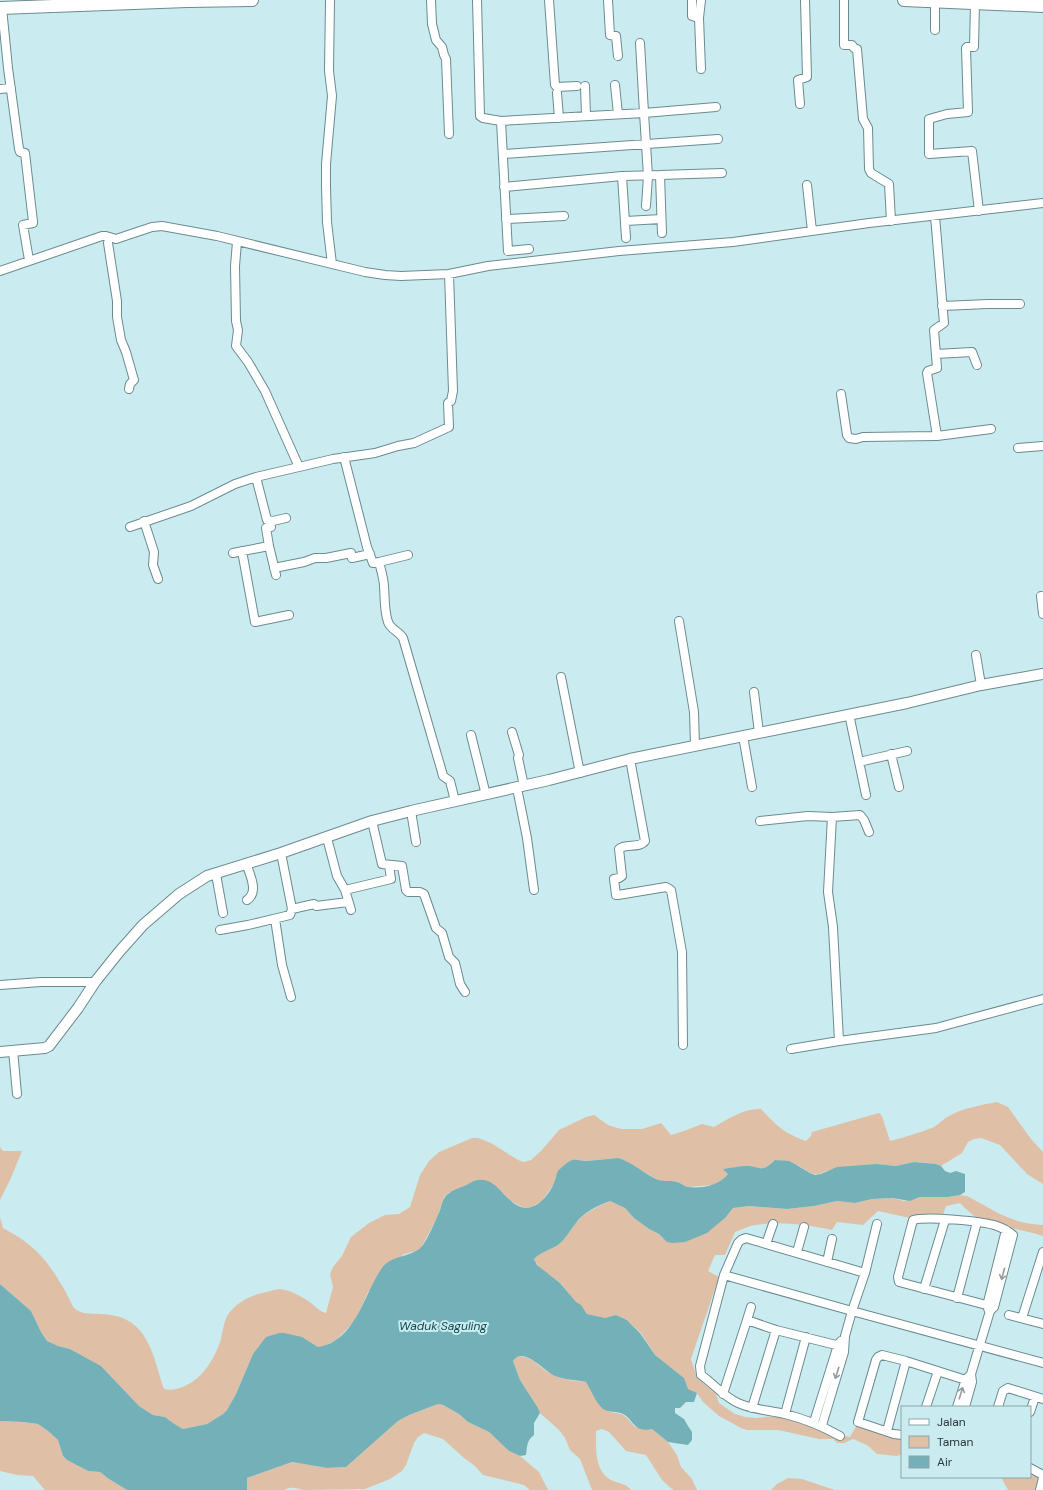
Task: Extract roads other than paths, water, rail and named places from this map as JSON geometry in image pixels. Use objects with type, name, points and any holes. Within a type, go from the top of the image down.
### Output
[{"type":"main road","points":[[1,8],[144,1],[252,0]]},
{"type":"main road","points":[[904,0],[1043,6]]},
{"type":"street","points":[[330,0],[329,75],[332,96],[326,164],[326,186],[327,222],[332,264]]},
{"type":"street","points":[[431,0],[432,24],[436,40],[442,46],[446,59],[449,134]]},
{"type":"street","points":[[477,0],[480,116],[483,118],[501,121],[644,113],[716,107]]},
{"type":"street","points":[[549,0],[555,85],[557,87],[581,86],[586,116]]},
{"type":"street","points":[[608,0],[610,35],[616,36],[618,56]]},
{"type":"street","points":[[692,0],[692,16],[699,18]]},
{"type":"street","points":[[701,0],[699,18],[701,69]]},
{"type":"street","points":[[800,104],[798,80],[807,77],[805,0]]},
{"type":"street","points":[[844,0],[844,45],[852,45],[857,49],[863,119],[868,128],[869,169],[871,173],[888,184],[891,221]]},
{"type":"street","points":[[934,30],[936,1]]},
{"type":"street","points":[[975,3],[974,46],[966,47],[968,112],[947,114],[929,119],[928,124],[929,154],[972,151],[979,210]]},
{"type":"street","points":[[1,8],[19,149],[20,152],[25,153],[34,222],[23,225],[29,260]]},
{"type":"street","points":[[640,43],[648,176],[646,206]]},
{"type":"street","points":[[615,85],[618,114]]},
{"type":"street","points":[[0,89],[11,88]]},
{"type":"street","points":[[557,93],[559,118]]},
{"type":"street","points":[[501,121],[508,251],[529,249]]},
{"type":"street","points":[[503,154],[718,139]]},
{"type":"street","points":[[504,187],[622,176],[722,173]]},
{"type":"street","points":[[660,175],[662,233]]},
{"type":"street","points":[[622,176],[626,238]]},
{"type":"street","points":[[807,185],[812,231]]},
{"type":"street","points":[[129,389],[130,384],[134,380],[121,340],[117,317],[117,301],[105,244],[152,227],[162,226],[217,236],[332,264],[385,275],[401,276],[448,274],[494,265],[620,251],[734,242],[1043,203]]},
{"type":"street","points":[[506,219],[564,216]]},
{"type":"street","points":[[935,216],[944,323],[934,330],[937,368],[928,371],[927,373],[937,436]]},
{"type":"street","points":[[626,221],[661,219]]},
{"type":"street","points":[[0,271],[104,236],[116,239]]},
{"type":"street","points":[[237,242],[235,266],[236,321],[238,330],[236,346],[248,362],[265,391],[299,467]]},
{"type":"street","points":[[130,527],[191,506],[235,484],[256,477],[344,457],[375,453],[414,443],[449,427],[448,403],[451,401],[453,391],[448,274]]},
{"type":"street","points":[[942,306],[1020,304]]},
{"type":"street","points":[[936,354],[972,352],[977,365]]},
{"type":"street","points":[[841,394],[847,435],[849,438],[856,440],[863,437],[937,436],[991,428]]},
{"type":"street","points":[[1018,448],[1043,446]]},
{"type":"street","points":[[344,457],[353,496],[374,563],[408,555]]},
{"type":"street","points":[[256,477],[266,517],[271,527],[266,528],[275,571],[315,558],[326,558],[351,553],[352,558],[370,554]]},
{"type":"street","points":[[269,521],[286,518]]},
{"type":"street","points":[[144,521],[154,552],[154,564],[158,579]]},
{"type":"street","points":[[233,553],[269,546]]},
{"type":"street","points":[[242,551],[255,622],[289,615]]},
{"type":"street","points":[[379,562],[384,586],[383,602],[388,622],[392,629],[399,632],[403,638],[443,776],[447,778],[452,786],[454,802]]},
{"type":"street","points":[[1041,596],[1043,614]]},
{"type":"street","points":[[679,621],[694,712],[695,746]]},
{"type":"street","points":[[976,655],[981,685]]},
{"type":"street","points":[[0,1052],[45,1048],[49,1046],[78,1008],[95,982],[142,925],[160,909],[192,885],[208,876],[327,838],[372,821],[411,811],[580,773],[630,759],[907,703],[981,685],[1043,674]]},
{"type":"street","points":[[562,677],[580,773]]},
{"type":"street","points":[[754,692],[760,733]]},
{"type":"street","points":[[849,714],[866,795]]},
{"type":"street","points":[[512,732],[519,755],[521,787],[534,890]]},
{"type":"street","points":[[471,735],[486,795]]},
{"type":"street","points":[[743,736],[752,787]]},
{"type":"street","points":[[859,762],[907,751]]},
{"type":"street","points":[[891,754],[899,787]]},
{"type":"street","points":[[630,759],[645,841],[643,844],[621,846],[619,849],[622,876],[614,879],[616,895],[666,887],[671,890],[682,952],[683,1045]]},
{"type":"street","points":[[411,811],[416,842]]},
{"type":"street","points":[[760,821],[808,816],[832,817],[860,815],[869,832]]},
{"type":"street","points":[[832,817],[828,892],[833,927],[839,1041]]},
{"type":"street","points":[[372,821],[382,864],[402,866],[405,886],[408,892],[420,892],[424,894],[436,928],[442,933],[449,957],[455,962],[460,984],[465,992]]},
{"type":"street","points":[[292,909],[314,904],[316,906],[349,906],[345,890],[337,876],[327,838]]},
{"type":"street","points":[[220,930],[290,915],[292,909],[281,853]]},
{"type":"street","points":[[246,863],[253,886],[253,893],[247,900]]},
{"type":"street","points":[[345,890],[391,879],[389,865]]},
{"type":"street","points":[[216,874],[223,913]]},
{"type":"street","points":[[275,919],[282,965],[291,997]]},
{"type":"street","points":[[0,985],[41,982],[95,982]]},
{"type":"street","points":[[791,1049],[936,1028],[1043,999]]},
{"type":"street","points":[[13,1050],[17,1094]]},
{"type":"street","points":[[957,1406],[970,1378],[980,1346],[990,1308],[1006,1230],[996,1225],[977,1222],[915,1219],[912,1223],[898,1279],[900,1283],[990,1308]]},
{"type":"street","points":[[924,1289],[945,1220]]},
{"type":"street","points":[[957,1298],[977,1222]]},
{"type":"street","points":[[766,1244],[773,1224]]},
{"type":"street","points":[[818,1424],[864,1273],[877,1224]]},
{"type":"street","points":[[797,1252],[804,1227]]},
{"type":"street","points":[[840,1436],[818,1424],[784,1414],[752,1408],[737,1402],[723,1394],[711,1382],[701,1375],[699,1371],[710,1322],[724,1275],[739,1241],[746,1238],[864,1273]]},
{"type":"street","points":[[827,1262],[832,1239]]},
{"type":"street","points":[[1022,1318],[1043,1252]]},
{"type":"street","points":[[724,1275],[1043,1363]]},
{"type":"street","points":[[723,1394],[751,1307]]},
{"type":"street","points":[[1009,1315],[1043,1324]]},
{"type":"street","points":[[747,1320],[776,1330],[841,1346]]},
{"type":"street","points":[[752,1408],[776,1330]]},
{"type":"street","points":[[784,1414],[806,1337]]},
{"type":"street","points":[[901,1435],[860,1424],[858,1421],[877,1358],[882,1355],[938,1371],[970,1378]]},
{"type":"street","points":[[887,1431],[906,1361]]},
{"type":"street","points":[[926,1406],[938,1371]]},
{"type":"street","points":[[965,1406],[970,1378]]},
{"type":"street","points":[[998,1406],[1004,1388],[1043,1399]]},
{"type":"street","points":[[1031,1408],[1034,1397]]},
{"type":"street","points":[[1031,1469],[1043,1477],[1040,1490]]},
{"type":"water","name":"Waduk Saguling","points":[[618,1158],[628,1162],[656,1179],[677,1182],[687,1187],[705,1187],[720,1181],[728,1174],[723,1169],[746,1166],[763,1168],[775,1160],[789,1161],[815,1175],[837,1167],[877,1164],[896,1166],[914,1162],[936,1164],[950,1173],[956,1171],[965,1174],[965,1192],[960,1195],[948,1197],[920,1197],[910,1201],[892,1198],[872,1199],[855,1203],[837,1201],[814,1206],[787,1209],[749,1206],[733,1208],[726,1217],[707,1233],[685,1242],[673,1243],[667,1242],[659,1234],[649,1229],[634,1218],[625,1208],[610,1201],[586,1213],[579,1219],[561,1243],[534,1259],[537,1265],[560,1283],[576,1302],[581,1305],[587,1314],[605,1318],[616,1315],[627,1320],[640,1333],[655,1355],[684,1378],[688,1389],[697,1393],[694,1402],[686,1402],[680,1408],[675,1408],[675,1413],[684,1419],[692,1432],[692,1440],[688,1445],[668,1442],[652,1429],[645,1430],[637,1427],[625,1415],[603,1409],[595,1399],[586,1382],[555,1376],[534,1361],[523,1356],[517,1357],[513,1361],[520,1380],[540,1413],[534,1423],[534,1435],[527,1446],[526,1455],[520,1456],[509,1451],[489,1432],[468,1422],[459,1414],[443,1405],[438,1404],[409,1415],[398,1421],[346,1467],[327,1468],[292,1462],[247,1478],[247,1490],[127,1490],[100,1472],[88,1471],[67,1460],[63,1456],[58,1440],[38,1424],[0,1421],[0,1284],[31,1311],[47,1341],[70,1349],[101,1366],[139,1406],[153,1415],[165,1417],[183,1429],[207,1424],[227,1410],[236,1394],[253,1354],[266,1337],[284,1333],[302,1337],[318,1347],[331,1343],[341,1336],[357,1315],[382,1268],[391,1260],[414,1252],[423,1245],[429,1235],[444,1198],[452,1191],[478,1180],[485,1180],[497,1187],[513,1203],[526,1208],[540,1203],[550,1191],[558,1171],[570,1161]]}]
